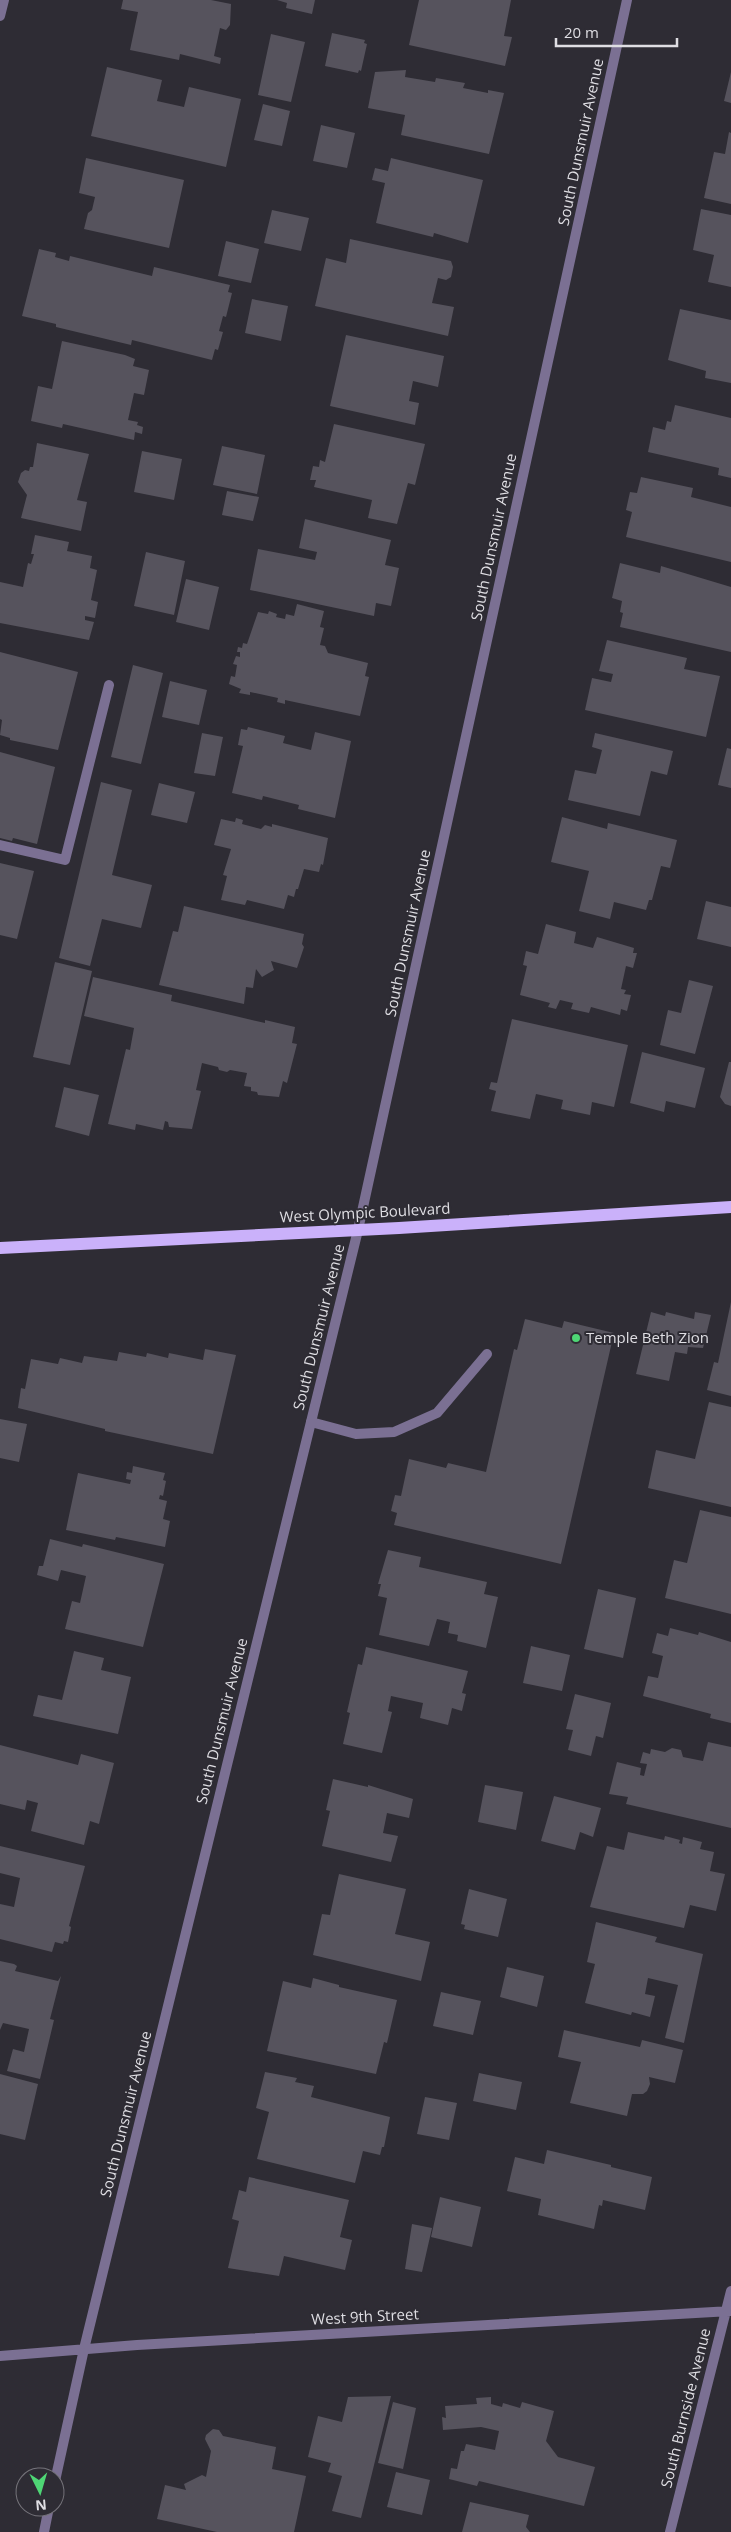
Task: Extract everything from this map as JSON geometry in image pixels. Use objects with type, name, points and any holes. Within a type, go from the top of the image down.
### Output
[{"type":"main road","name":"West Olympic Boulevard","points":[[0,1248],[358,1230],[731,1207]]},
{"type":"street","points":[[0,16],[4,0]]},
{"type":"street","name":"South Dunsmuir Avenue","points":[[58,2467],[84,2348],[358,1230],[628,0]]},
{"type":"street","points":[[0,845],[65,860],[109,685]]},
{"type":"street","points":[[311,1422],[356,1434],[394,1432],[437,1413],[487,1354]]},
{"type":"street","name":"South Burnside Avenue","points":[[670,2532],[729,2311],[731,2291]]},
{"type":"street","name":"West 9th Street","points":[[0,2356],[84,2348],[729,2311]]},
{"type":"street","points":[[44,2532],[47,2517]]},
{"type":"building","points":[[123,0],[211,0],[231,4],[230,25],[226,30],[220,28],[214,56],[221,58],[220,64],[180,54],[179,60],[130,50],[138,12],[121,9]]},
{"type":"building","points":[[277,0],[315,0],[312,14],[286,8],[287,3]]},
{"type":"building","points":[[419,0],[511,0],[504,36],[512,37],[505,66],[409,45]]},
{"type":"building","points":[[332,33],[365,40],[364,43],[367,44],[361,71],[359,70],[358,73],[325,66]]},
{"type":"building","points":[[271,34],[305,42],[291,102],[258,95]]},
{"type":"building","points":[[107,67],[162,80],[157,101],[184,107],[189,87],[241,99],[226,167],[91,136]]},
{"type":"building","points":[[406,70],[405,77],[435,82],[436,78],[465,83],[463,88],[488,93],[488,90],[504,93],[489,154],[401,135],[405,115],[368,108],[375,72]]},
{"type":"building","points":[[731,72],[731,103],[724,101]]},
{"type":"building","points":[[263,104],[290,111],[282,146],[254,140]]},
{"type":"building","points":[[321,125],[355,133],[347,168],[313,161]]},
{"type":"building","points":[[729,132],[731,133],[731,204],[704,198],[714,152],[725,154]]},
{"type":"building","points":[[86,158],[184,180],[169,248],[84,229],[95,197],[79,193]]},
{"type":"building","points":[[391,158],[483,180],[468,243],[434,233],[433,237],[376,223],[385,183],[372,180],[375,168],[388,171]]},
{"type":"building","points":[[701,209],[731,215],[731,287],[708,282],[714,255],[693,250]]},
{"type":"building","points":[[272,210],[309,218],[301,251],[264,243]]},
{"type":"building","points":[[350,239],[451,261],[453,267],[451,277],[446,280],[438,278],[432,303],[454,307],[448,336],[315,306],[326,258],[346,263]]},
{"type":"building","points":[[226,241],[259,249],[251,283],[218,276]]},
{"type":"building","points":[[39,249],[56,253],[55,257],[69,261],[70,256],[152,276],[154,267],[230,285],[228,292],[232,293],[226,317],[223,316],[219,331],[223,332],[218,350],[215,349],[212,360],[132,340],[131,345],[56,327],[56,324],[22,316]]},
{"type":"building","points":[[252,299],[288,306],[281,341],[245,333]]},
{"type":"building","points":[[680,309],[731,320],[731,383],[705,378],[706,371],[668,360]]},
{"type":"building","points":[[346,335],[444,356],[438,387],[413,381],[409,401],[419,403],[415,425],[330,406]]},
{"type":"building","points":[[62,341],[125,355],[135,359],[133,366],[149,370],[144,395],[134,393],[128,420],[138,422],[137,425],[143,427],[142,434],[135,432],[134,440],[63,424],[62,428],[31,421],[38,386],[52,389]]},
{"type":"building","points":[[675,405],[731,418],[731,478],[718,475],[719,468],[648,452],[653,427],[665,430],[667,421],[671,422]]},
{"type":"building","points":[[334,424],[425,444],[415,485],[408,483],[397,524],[368,518],[372,500],[314,487],[316,480],[310,480],[313,466],[319,467],[320,460],[325,462]]},
{"type":"building","points":[[37,443],[89,454],[77,500],[87,502],[81,531],[21,518],[27,495],[18,482],[21,473],[25,470],[29,471],[30,467],[33,467]]},
{"type":"building","points":[[222,446],[265,455],[257,494],[213,485]]},
{"type":"building","points":[[142,451],[182,459],[174,500],[134,492]]},
{"type":"building","points":[[641,477],[693,488],[691,497],[731,507],[731,562],[626,537],[632,512],[626,510],[630,492],[637,493]]},
{"type":"building","points":[[227,491],[259,497],[253,521],[222,515]]},
{"type":"building","points":[[305,519],[391,540],[385,565],[399,568],[391,606],[376,603],[374,616],[250,590],[258,549],[315,560],[317,552],[299,548]]},
{"type":"building","points":[[35,535],[69,542],[67,551],[92,556],[90,568],[97,570],[91,600],[98,602],[95,618],[85,616],[85,620],[94,622],[89,640],[0,623],[0,582],[23,587],[28,563],[31,564],[34,554],[31,554]]},
{"type":"building","points":[[146,552],[185,561],[174,615],[134,606]]},
{"type":"building","points":[[620,563],[660,573],[661,566],[731,587],[731,652],[620,627],[623,613],[620,612],[622,601],[612,598]]},
{"type":"building","points":[[186,579],[219,587],[209,630],[176,622]]},
{"type":"building","points":[[297,604],[324,611],[320,627],[324,628],[320,645],[325,646],[328,653],[368,663],[365,676],[369,677],[360,716],[285,700],[285,704],[277,702],[278,698],[250,692],[250,695],[239,693],[241,689],[229,684],[231,676],[235,677],[237,665],[233,664],[236,656],[240,657],[240,652],[237,652],[238,647],[242,648],[243,643],[247,644],[258,612],[268,614],[269,611],[277,614],[276,617],[285,619],[286,614],[294,616]]},
{"type":"building","points":[[607,640],[687,658],[684,669],[720,676],[706,737],[585,710],[592,678],[611,682],[613,674],[599,671]]},
{"type":"building","points":[[0,652],[78,672],[58,750],[10,740],[10,738],[0,735],[2,720],[0,719]]},
{"type":"building","points":[[133,665],[163,673],[141,764],[111,757]]},
{"type":"building","points":[[170,681],[207,690],[199,725],[162,717]]},
{"type":"building","points":[[248,727],[285,736],[283,743],[311,750],[315,732],[351,741],[335,818],[298,809],[299,805],[263,796],[262,800],[232,793],[243,746],[238,745],[241,729],[247,730]]},
{"type":"building","points":[[202,733],[223,737],[215,776],[194,773]]},
{"type":"building","points":[[595,733],[673,751],[667,775],[651,771],[640,816],[568,800],[575,770],[596,774],[602,750],[592,747]]},
{"type":"building","points":[[727,748],[731,749],[731,788],[718,785]]},
{"type":"building","points":[[0,752],[55,767],[37,844],[13,838],[12,841],[0,838]]},
{"type":"building","points":[[101,782],[132,790],[112,875],[152,885],[141,928],[102,919],[90,966],[59,958]]},
{"type":"building","points":[[159,783],[195,792],[187,823],[151,815]]},
{"type":"building","points":[[562,817],[607,829],[608,823],[677,840],[670,868],[661,866],[652,900],[649,900],[646,910],[614,902],[610,919],[579,911],[589,871],[551,862]]},
{"type":"building","points":[[236,818],[243,820],[242,824],[261,829],[265,825],[272,827],[272,824],[328,838],[323,865],[321,864],[319,872],[304,869],[294,897],[288,895],[284,909],[247,900],[245,905],[221,900],[227,876],[223,875],[231,849],[214,845],[221,819],[235,822]]},
{"type":"building","points":[[0,863],[34,871],[17,939],[0,935]]},
{"type":"building","points":[[706,901],[731,907],[731,947],[697,939]]},
{"type":"building","points":[[184,906],[304,934],[302,944],[304,947],[297,968],[271,961],[274,970],[262,977],[256,969],[253,988],[246,987],[244,1004],[159,985],[173,931],[178,932]]},
{"type":"building","points":[[546,924],[576,932],[574,943],[593,948],[597,937],[634,948],[633,953],[637,953],[633,968],[626,966],[621,989],[626,990],[624,994],[631,995],[627,1011],[621,1009],[620,1015],[591,1007],[589,1013],[571,1009],[573,1003],[560,1000],[556,1009],[548,1007],[550,1003],[520,995],[527,966],[523,965],[526,951],[538,954]]},
{"type":"building","points":[[55,962],[92,971],[70,1065],[33,1057]]},
{"type":"building","points":[[93,977],[172,995],[171,1001],[265,1023],[265,1020],[295,1027],[292,1043],[297,1044],[287,1083],[283,1081],[279,1097],[258,1095],[257,1092],[251,1091],[251,1087],[244,1086],[247,1073],[230,1070],[227,1072],[219,1070],[218,1067],[202,1063],[196,1090],[201,1091],[192,1129],[169,1127],[168,1122],[165,1121],[163,1130],[136,1124],[135,1130],[108,1124],[126,1049],[130,1050],[134,1028],[84,1016]]},
{"type":"building","points":[[689,980],[713,986],[695,1054],[660,1045],[668,1010],[681,1013]]},
{"type":"building","points":[[512,1019],[628,1045],[614,1107],[592,1102],[590,1115],[561,1109],[563,1100],[536,1094],[530,1119],[491,1111],[496,1091],[489,1089],[491,1082],[497,1083]]},
{"type":"building","points":[[642,1052],[705,1068],[695,1108],[666,1101],[664,1112],[630,1103]]},
{"type":"building","points":[[729,1062],[731,1062],[731,1106],[725,1104],[720,1097]]},
{"type":"building","points":[[64,1087],[99,1095],[89,1136],[55,1127]]},
{"type":"building","points":[[731,1302],[731,1396],[707,1390],[714,1362],[718,1363]]},
{"type":"building","points":[[651,1312],[665,1316],[666,1312],[694,1319],[695,1312],[711,1315],[703,1348],[688,1347],[687,1354],[675,1352],[669,1381],[636,1374]]},
{"type":"building","points":[[525,1319],[562,1328],[564,1321],[614,1333],[561,1564],[394,1525],[397,1513],[391,1511],[395,1495],[401,1496],[409,1459],[446,1468],[448,1463],[486,1472],[514,1349],[517,1350]]},
{"type":"building","points":[[205,1349],[236,1355],[213,1454],[105,1431],[105,1429],[18,1408],[21,1388],[25,1389],[31,1359],[58,1364],[60,1358],[82,1363],[84,1356],[117,1361],[119,1352],[146,1357],[147,1353],[168,1358],[169,1353],[203,1360]]},
{"type":"building","points":[[709,1402],[731,1407],[731,1507],[648,1488],[656,1450],[695,1459]]},
{"type":"building","points":[[0,1419],[27,1424],[19,1462],[0,1458]]},
{"type":"building","points":[[133,1466],[165,1473],[163,1480],[166,1481],[163,1496],[160,1495],[159,1499],[167,1501],[163,1519],[170,1521],[165,1547],[116,1537],[115,1540],[66,1530],[78,1473],[130,1484],[131,1480],[126,1479],[127,1472],[132,1473]]},
{"type":"building","points":[[700,1510],[731,1517],[731,1614],[665,1598],[674,1560],[687,1563]]},
{"type":"building","points":[[50,1539],[82,1547],[83,1544],[164,1564],[143,1647],[65,1629],[72,1601],[80,1603],[86,1576],[61,1570],[58,1581],[37,1575],[39,1566],[43,1566]]},
{"type":"building","points":[[388,1550],[421,1557],[419,1567],[487,1582],[484,1594],[498,1597],[486,1648],[457,1641],[458,1635],[448,1633],[450,1622],[437,1619],[429,1646],[379,1635],[387,1598],[378,1596],[381,1584],[378,1584]]},
{"type":"building","points":[[598,1589],[636,1598],[623,1658],[584,1649]]},
{"type":"building","points":[[670,1628],[698,1635],[699,1632],[731,1642],[731,1723],[710,1718],[711,1714],[643,1696],[648,1676],[658,1678],[663,1656],[652,1653],[657,1633],[668,1636]]},
{"type":"building","points":[[531,1646],[570,1655],[562,1691],[523,1683]]},
{"type":"building","points":[[366,1647],[468,1671],[462,1693],[466,1694],[462,1711],[452,1708],[448,1725],[420,1718],[423,1703],[391,1696],[388,1711],[392,1712],[382,1753],[343,1744],[350,1713],[347,1712],[358,1664],[362,1665]]},
{"type":"building","points":[[74,1651],[104,1658],[101,1670],[131,1677],[118,1734],[33,1716],[38,1695],[62,1700]]},
{"type":"building","points":[[575,1694],[611,1703],[603,1738],[596,1736],[591,1756],[568,1750],[573,1730],[566,1729]]},
{"type":"building","points":[[708,1742],[731,1747],[731,1828],[626,1804],[628,1797],[609,1794],[617,1762],[641,1768],[640,1775],[644,1776],[647,1764],[640,1763],[643,1752],[650,1754],[651,1749],[665,1752],[672,1748],[681,1750],[683,1757],[703,1761]]},
{"type":"building","points":[[0,1745],[78,1765],[81,1754],[114,1763],[99,1824],[90,1821],[84,1845],[31,1831],[38,1803],[27,1800],[25,1810],[0,1804]]},
{"type":"building","points":[[333,1779],[368,1787],[368,1785],[413,1799],[409,1818],[387,1813],[383,1833],[398,1836],[391,1862],[322,1846],[330,1811],[326,1810]]},
{"type":"building","points":[[485,1785],[523,1792],[516,1830],[478,1822]]},
{"type":"building","points":[[554,1796],[601,1808],[593,1837],[580,1832],[575,1850],[541,1841]]},
{"type":"building","points":[[628,1832],[664,1840],[665,1836],[680,1840],[679,1843],[682,1844],[683,1837],[702,1842],[700,1849],[714,1852],[710,1871],[725,1874],[716,1911],[690,1905],[684,1928],[590,1907],[607,1846],[624,1850]]},
{"type":"building","points":[[0,1846],[85,1866],[69,1926],[71,1927],[68,1942],[64,1941],[63,1944],[55,1942],[52,1952],[0,1939],[0,1904],[14,1907],[20,1878],[0,1873]]},
{"type":"building","points":[[339,1874],[406,1889],[395,1934],[430,1942],[421,1981],[313,1955],[322,1914],[330,1915]]},
{"type":"building","points":[[469,1889],[507,1899],[498,1937],[464,1929],[465,1925],[461,1924]]},
{"type":"building","points":[[596,1922],[657,1937],[655,1942],[703,1954],[684,2043],[665,2038],[678,1985],[648,1978],[645,1994],[655,1996],[650,2017],[632,2012],[631,2015],[585,2003],[595,1964],[587,1962]]},
{"type":"building","points":[[0,1961],[17,1966],[15,1971],[58,1981],[61,1976],[50,2019],[54,2020],[40,2079],[7,2071],[13,2049],[24,2052],[29,2029],[3,2023],[0,2030]]},
{"type":"building","points":[[507,1967],[544,1976],[537,2007],[500,1997]]},
{"type":"building","points":[[313,1978],[339,1985],[339,1987],[397,2000],[387,2043],[384,2042],[376,2074],[267,2051],[283,1981],[311,1988]]},
{"type":"building","points":[[441,1992],[481,2001],[473,2035],[433,2026]]},
{"type":"building","points":[[564,2030],[640,2047],[642,2040],[683,2050],[675,2083],[649,2077],[650,2084],[647,2091],[643,2094],[632,2094],[627,2116],[570,2103],[581,2062],[558,2057]]},
{"type":"building","points":[[265,2072],[297,2078],[295,2082],[314,2086],[311,2097],[390,2117],[384,2147],[382,2147],[380,2155],[363,2151],[355,2183],[257,2159],[269,2112],[256,2108]]},
{"type":"building","points":[[479,2073],[522,2082],[516,2110],[473,2101]]},
{"type":"building","points":[[0,2074],[38,2084],[25,2140],[0,2134]]},
{"type":"building","points":[[425,2097],[457,2103],[449,2140],[417,2134]]},
{"type":"building","points":[[547,2150],[652,2177],[645,2210],[603,2200],[602,2206],[599,2205],[594,2229],[538,2215],[541,2199],[507,2191],[515,2157],[544,2164]]},
{"type":"building","points":[[249,2177],[349,2200],[340,2237],[352,2240],[345,2270],[284,2256],[279,2276],[228,2268],[239,2221],[232,2219],[239,2190],[246,2192]]},
{"type":"building","points":[[440,2197],[481,2207],[472,2247],[431,2237]]},
{"type":"building","points":[[412,2224],[432,2228],[422,2272],[405,2269]]},
{"type":"building","points":[[391,2396],[361,2518],[332,2511],[342,2476],[328,2472],[331,2463],[308,2457],[318,2416],[342,2422],[348,2397]]},
{"type":"building","points":[[491,2397],[491,2404],[502,2407],[503,2403],[520,2408],[522,2402],[554,2411],[546,2441],[558,2457],[595,2467],[584,2506],[479,2481],[477,2486],[449,2479],[451,2468],[457,2469],[461,2451],[464,2451],[466,2444],[495,2450],[499,2431],[481,2427],[443,2430],[442,2417],[446,2418],[445,2406],[477,2404],[476,2398]]},
{"type":"building","points":[[393,2402],[416,2408],[403,2469],[378,2463]]},
{"type":"building","points":[[213,2429],[219,2430],[223,2436],[276,2447],[272,2469],[306,2476],[294,2532],[217,2532],[157,2519],[165,2485],[186,2490],[184,2484],[202,2475],[206,2477],[211,2451],[205,2439],[206,2435]]},
{"type":"building","points":[[396,2472],[430,2480],[422,2515],[387,2507]]},
{"type":"building","points":[[470,2502],[529,2515],[526,2527],[530,2532],[462,2532]]},
{"type":"place","name":"Temple Beth Zion","points":[[576,1338]]}]
